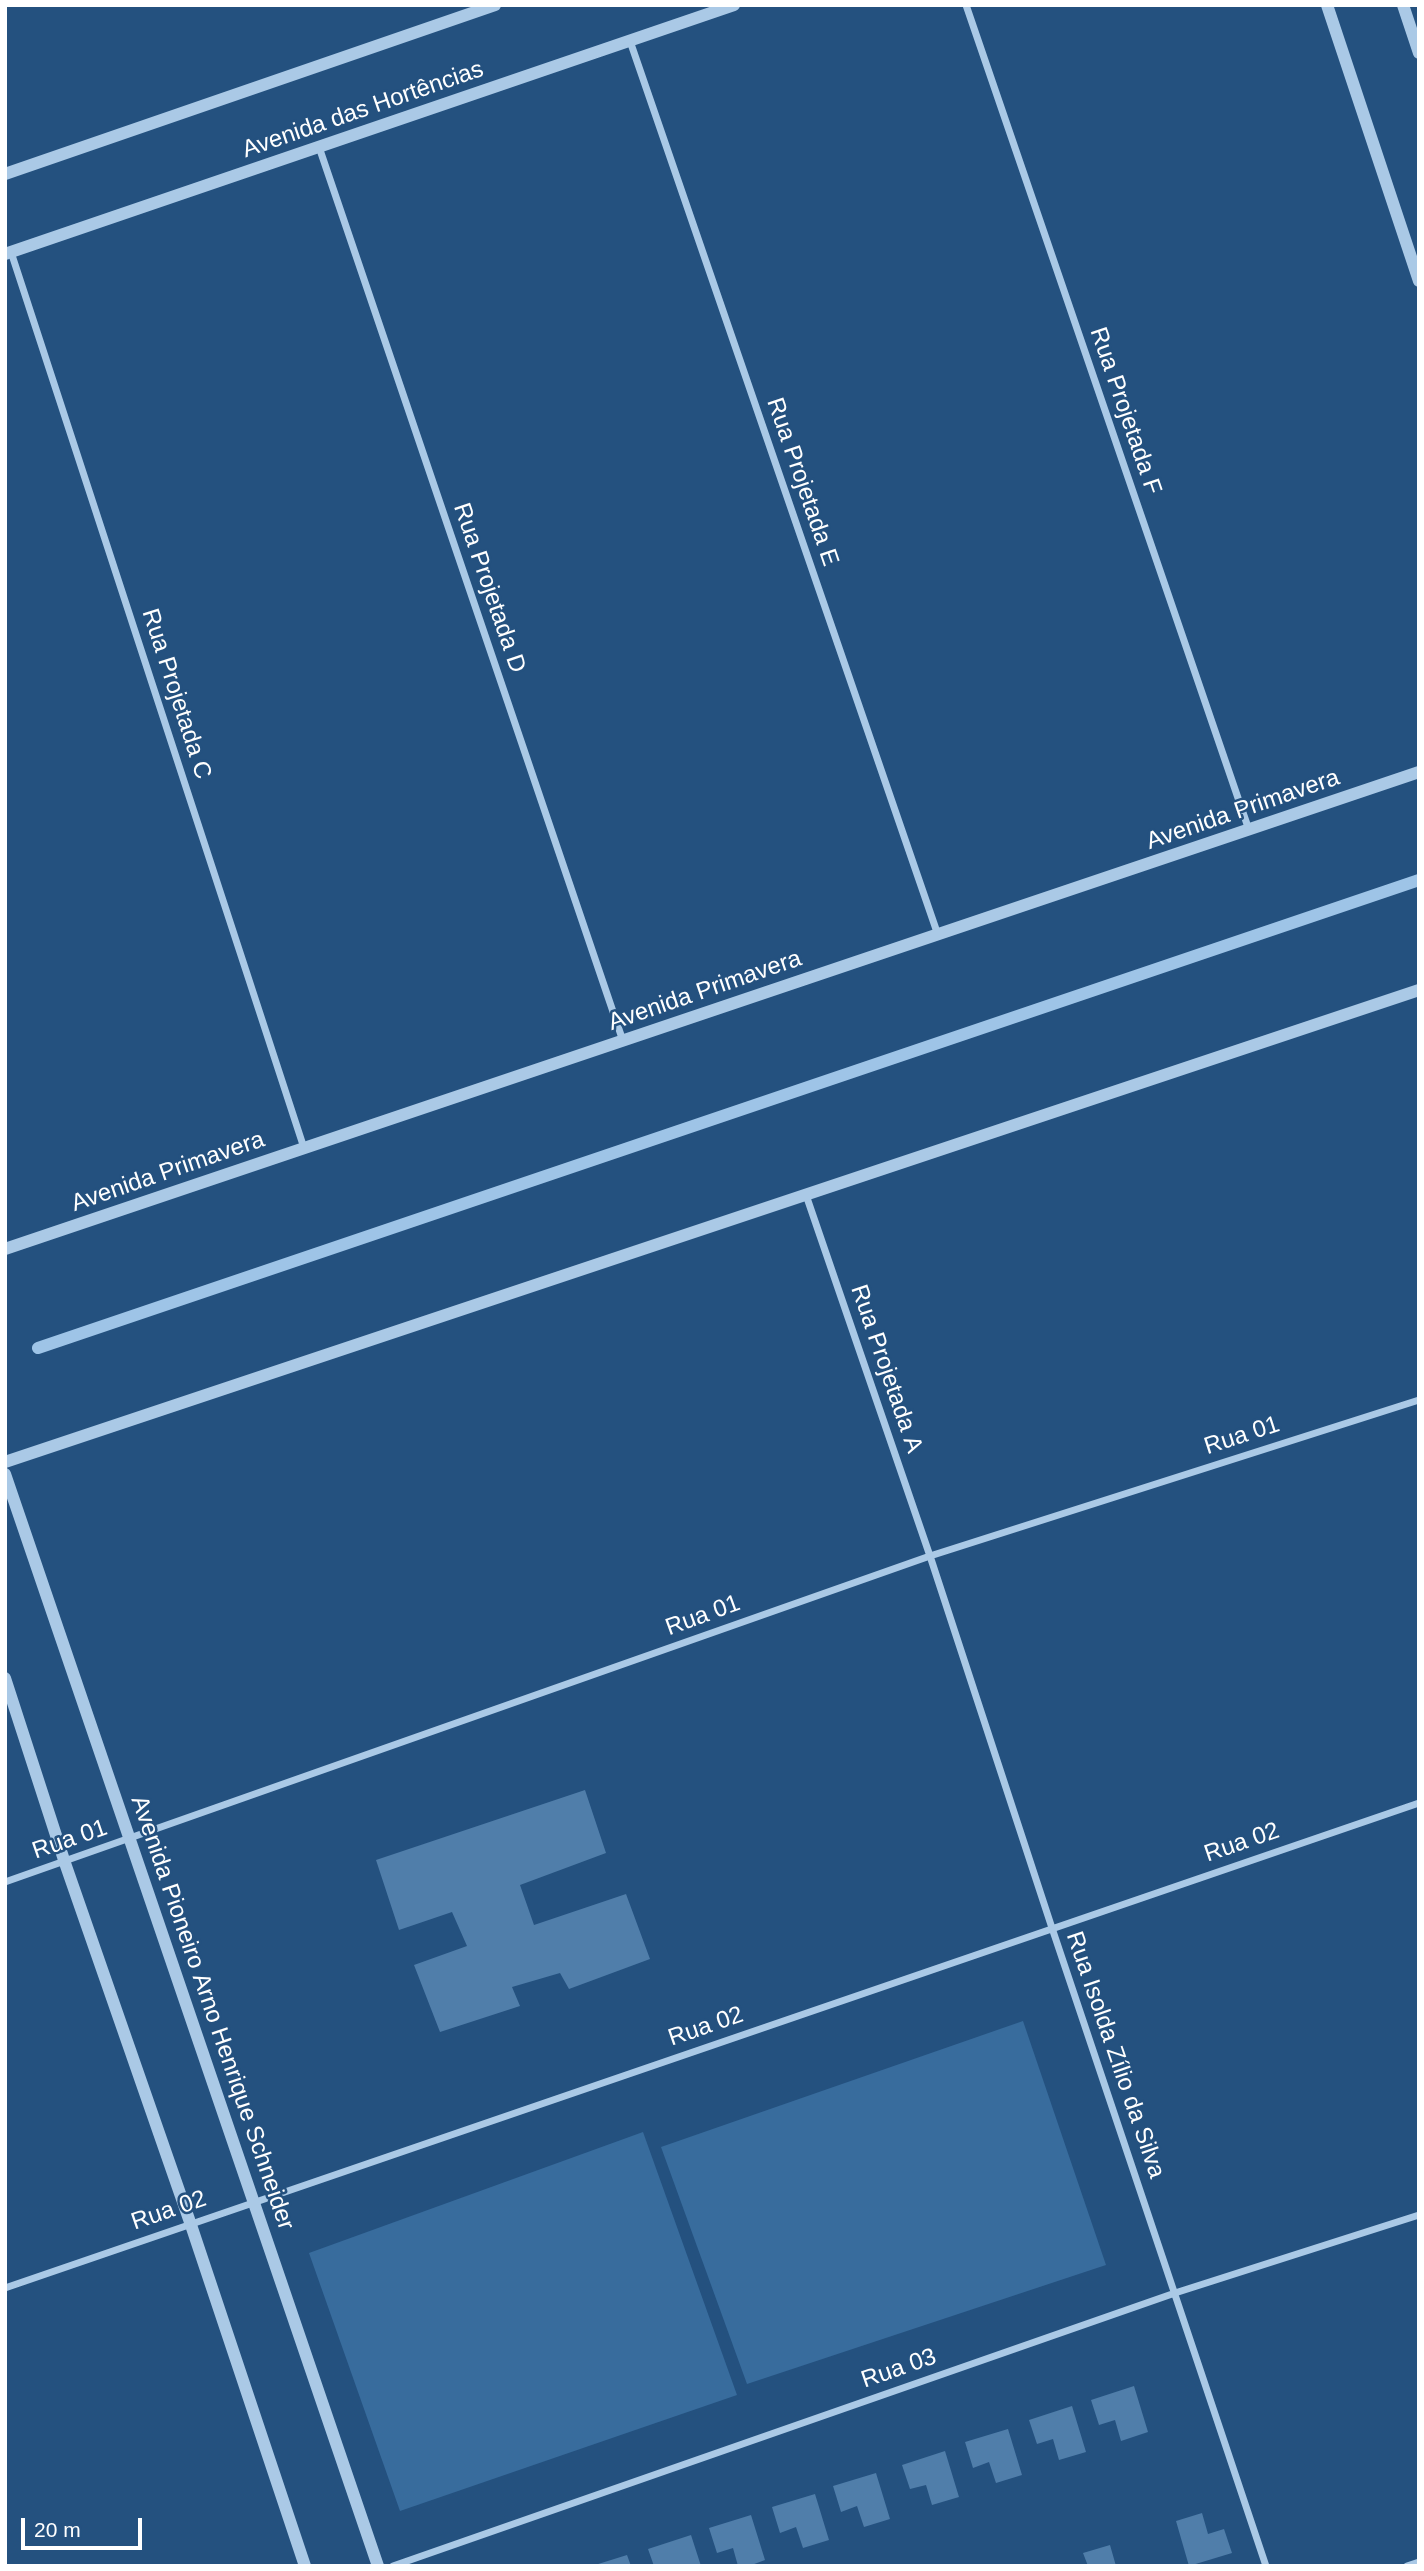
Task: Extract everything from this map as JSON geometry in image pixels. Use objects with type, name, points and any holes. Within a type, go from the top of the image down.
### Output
[{"type":"street","points":[[5,174],[468,10],[495,5]]},
{"type":"street","name":"Avenida das Hortências","points":[[8,253],[734,5]]},
{"type":"street","name":"Rua Projetada F","points":[[966,5],[1249,830]]},
{"type":"street","points":[[1327,5],[1419,281]]},
{"type":"street","points":[[1402,5],[1419,53]]},
{"type":"street","name":"Rua Projetada E","points":[[630,41],[938,935]]},
{"type":"street","name":"Rua Projetada D","points":[[319,147],[622,1041]]},
{"type":"street","name":"Rua Projetada C","points":[[8,253],[304,1148]]},
{"type":"street","name":"Avenida Primavera","points":[[5,1249],[1419,772]]},
{"type":"street","points":[[5,1462],[1419,990]]},
{"type":"street","name":"Rua Projetada A","points":[[806,1195],[930,1556]]},
{"type":"street","name":"Rua 01","points":[[5,1882],[930,1556],[1419,1400]]},
{"type":"street","name":"Avenida Pioneiro Arno Henrique Schneider","points":[[5,1474],[378,2566]]},
{"type":"street","name":"Rua Isolda Zílio da Silva","points":[[930,1556],[1266,2566]]},
{"type":"street","points":[[5,1678],[65,1863],[191,2225],[305,2566]]},
{"type":"street","name":"Rua 02","points":[[5,2288],[1419,1803]]},
{"type":"street","name":"Rua 03","points":[[393,2566],[1175,2293],[1419,2215]]},
{"type":"street","points":[[1406,2566],[1419,2562]]},
{"type":"shaded area","points":[[1023,2021],[1106,2265],[747,2384],[661,2147]]},
{"type":"shaded area","points":[[643,2132],[737,2395],[400,2511],[309,2253]]},
{"type":"building","points":[[585,1790],[606,1853],[520,1885],[534,1925],[626,1894],[650,1959],[569,1989],[560,1973],[512,1987],[520,2006],[440,2032],[414,1965],[467,1946],[452,1912],[399,1930],[376,1860]]},
{"type":"building","points":[[1134,2386],[1148,2432],[1121,2441],[1115,2420],[1099,2425],[1091,2400]]},
{"type":"building","points":[[1072,2406],[1086,2452],[1059,2460],[1053,2439],[1037,2444],[1029,2420]]},
{"type":"building","points":[[1008,2429],[1022,2475],[996,2483],[989,2462],[973,2468],[965,2442]]},
{"type":"building","points":[[945,2451],[959,2497],[932,2505],[926,2485],[910,2489],[902,2465]]},
{"type":"building","points":[[876,2473],[890,2519],[864,2527],[857,2506],[841,2512],[833,2486]]},
{"type":"building","points":[[815,2494],[829,2540],[803,2548],[796,2527],[780,2533],[772,2507]]},
{"type":"building","points":[[1202,2513],[1208,2534],[1224,2529],[1232,2553],[1189,2566],[1176,2521]]},
{"type":"building","points":[[751,2515],[765,2560],[749,2566],[738,2566],[733,2548],[717,2553],[709,2528]]},
{"type":"building","points":[[691,2535],[701,2566],[654,2566],[648,2549]]},
{"type":"building","points":[[1110,2545],[1116,2566],[1088,2566],[1083,2553]]},
{"type":"building","points":[[627,2555],[631,2566],[595,2566],[595,2565]]},
{"type":"waterway","points":[[38,1348],[1419,880]]}]
